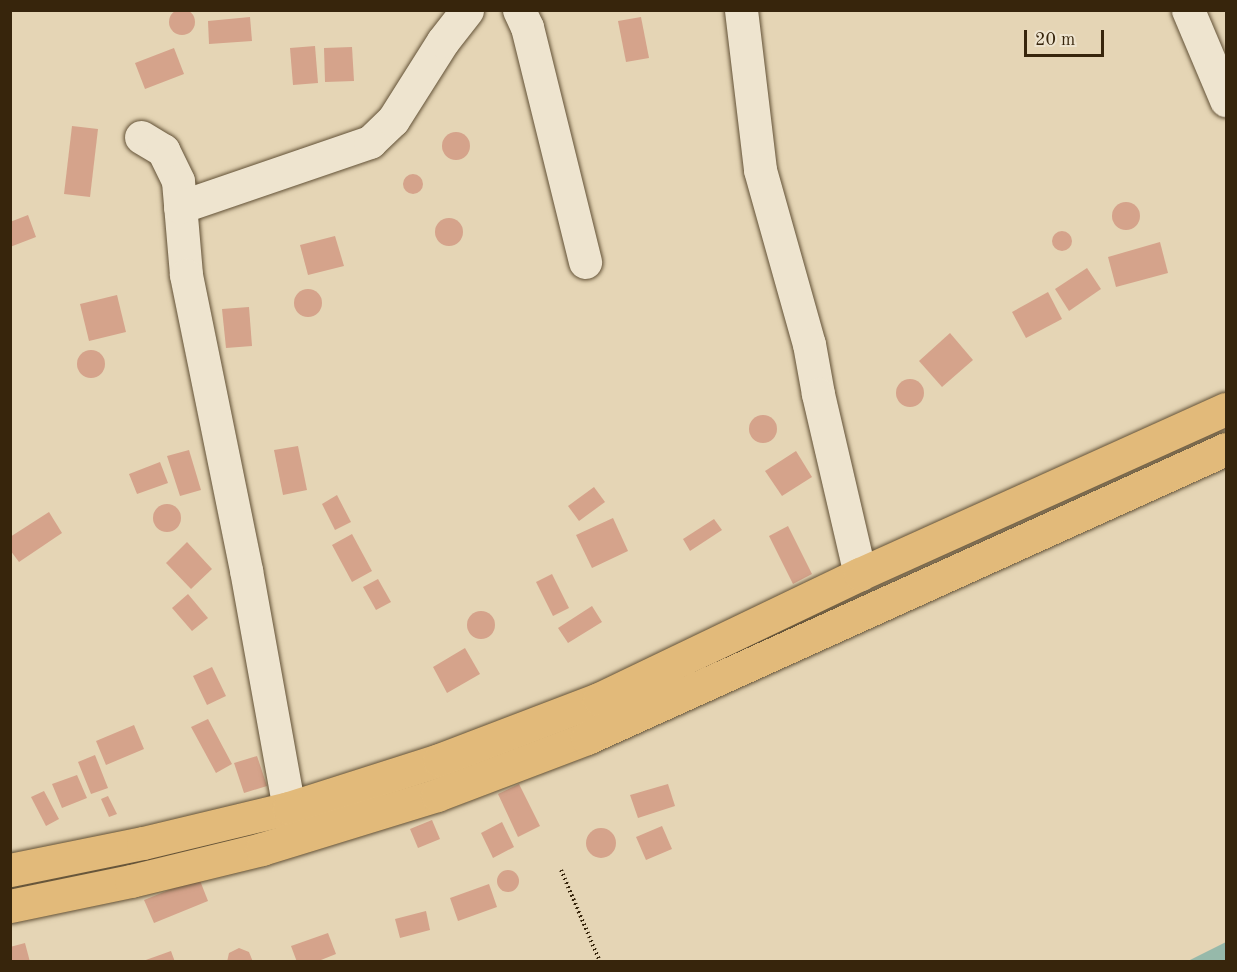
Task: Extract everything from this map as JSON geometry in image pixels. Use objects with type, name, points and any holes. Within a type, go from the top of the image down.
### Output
[{"type":"main road","points":[[10,906],[130,881],[293,823],[439,760],[599,699],[860,574],[1227,410]]},
{"type":"main road","points":[[10,870],[142,843],[293,823],[437,795],[587,738],[1227,449]]},
{"type":"street","points":[[180,207],[370,142],[393,120],[443,41],[467,10]]},
{"type":"street","points":[[519,10],[527,27],[585,262]]},
{"type":"street","points":[[741,10],[760,170],[809,344],[818,394],[860,574]]},
{"type":"street","points":[[1188,10],[1220,89],[1227,100]]},
{"type":"street","points":[[141,137],[163,150],[178,181],[186,275],[246,570],[293,823]]},
{"type":"path","points":[[561,870],[600,962]]},
{"type":"shaded area","points":[[1226,942],[1226,961],[1188,961]]},
{"type":"building","points":[[182,9],[191,13],[195,22],[191,31],[182,35],[173,31],[169,22],[173,13]]},
{"type":"building","points":[[250,17],[252,41],[209,44],[208,21]]},
{"type":"building","points":[[641,17],[649,58],[626,62],[618,21]]},
{"type":"building","points":[[315,46],[318,83],[293,85],[290,48]]},
{"type":"building","points":[[352,47],[354,81],[325,82],[324,48]]},
{"type":"building","points":[[174,48],[184,74],[145,89],[135,63]]},
{"type":"building","points":[[72,126],[98,129],[90,197],[64,194]]},
{"type":"building","points":[[456,132],[466,136],[470,146],[466,156],[456,160],[446,156],[442,146],[446,136]]},
{"type":"building","points":[[413,174],[420,177],[423,184],[420,191],[413,194],[406,191],[403,184],[406,177]]},
{"type":"building","points":[[1126,202],[1136,206],[1140,216],[1136,226],[1126,230],[1116,226],[1112,216],[1116,206]]},
{"type":"building","points":[[28,215],[36,237],[10,247],[10,222]]},
{"type":"building","points":[[449,218],[459,222],[463,232],[459,242],[449,246],[439,242],[435,232],[439,222]]},
{"type":"building","points":[[1062,231],[1069,234],[1072,241],[1069,248],[1062,251],[1055,248],[1052,241],[1055,234]]},
{"type":"building","points":[[335,236],[344,266],[308,275],[300,245]]},
{"type":"building","points":[[1160,242],[1168,273],[1116,287],[1108,257]]},
{"type":"building","points":[[1087,268],[1101,289],[1069,311],[1055,289]]},
{"type":"building","points":[[308,289],[318,293],[322,303],[318,313],[308,317],[298,313],[294,303],[298,293]]},
{"type":"building","points":[[1048,292],[1062,319],[1026,338],[1012,312]]},
{"type":"building","points":[[117,295],[126,332],[89,341],[80,304]]},
{"type":"building","points":[[249,307],[252,346],[226,348],[222,309]]},
{"type":"building","points":[[950,333],[973,360],[942,387],[919,361]]},
{"type":"building","points":[[91,350],[101,354],[105,364],[101,374],[91,378],[81,374],[77,364],[81,354]]},
{"type":"building","points":[[910,379],[920,383],[924,393],[920,403],[910,407],[900,403],[896,393],[900,383]]},
{"type":"building","points":[[763,415],[773,419],[777,429],[773,439],[763,443],[753,439],[749,429],[753,419]]},
{"type":"building","points":[[298,446],[307,490],[283,495],[274,450]]},
{"type":"building","points":[[189,450],[201,490],[180,496],[167,456]]},
{"type":"building","points":[[796,451],[812,477],[782,496],[765,471]]},
{"type":"building","points":[[160,462],[168,483],[137,494],[129,474]]},
{"type":"building","points":[[594,487],[605,502],[579,521],[568,506]]},
{"type":"building","points":[[337,495],[351,522],[335,530],[322,504]]},
{"type":"building","points":[[167,504],[177,508],[181,518],[177,528],[167,532],[157,528],[153,518],[157,508]]},
{"type":"building","points":[[49,512],[62,533],[19,562],[10,550],[10,537]]},
{"type":"building","points":[[613,518],[628,551],[592,568],[576,535]]},
{"type":"building","points":[[714,519],[722,530],[690,551],[683,539]]},
{"type":"building","points":[[788,526],[812,574],[793,584],[769,536]]},
{"type":"building","points":[[352,534],[372,571],[352,582],[332,545]]},
{"type":"building","points":[[187,542],[212,569],[191,589],[166,563]]},
{"type":"building","points":[[552,574],[569,608],[553,616],[536,582]]},
{"type":"building","points":[[378,579],[391,602],[376,610],[363,587]]},
{"type":"building","points":[[188,594],[208,618],[192,631],[172,608]]},
{"type":"building","points":[[592,606],[602,622],[568,643],[558,628]]},
{"type":"building","points":[[481,611],[491,615],[495,625],[491,635],[481,639],[471,635],[467,625],[471,615]]},
{"type":"building","points":[[465,648],[480,674],[447,693],[433,667]]},
{"type":"building","points":[[212,667],[226,696],[207,705],[193,676]]},
{"type":"building","points":[[208,719],[232,764],[216,773],[191,727]]},
{"type":"building","points":[[134,725],[144,749],[106,765],[96,741]]},
{"type":"building","points":[[95,755],[108,788],[91,794],[78,762]]},
{"type":"building","points":[[257,756],[267,786],[244,793],[234,763]]},
{"type":"building","points":[[77,775],[87,798],[62,808],[52,784]]},
{"type":"building","points":[[519,784],[540,826],[518,837],[498,794]]},
{"type":"building","points":[[668,784],[675,806],[638,818],[630,795]]},
{"type":"building","points":[[44,791],[59,819],[46,826],[31,797]]},
{"type":"building","points":[[108,796],[117,814],[109,817],[101,799]]},
{"type":"building","points":[[432,820],[440,839],[418,848],[410,829]]},
{"type":"building","points":[[502,822],[514,847],[493,858],[481,833]]},
{"type":"building","points":[[662,826],[672,849],[646,860],[636,837]]},
{"type":"building","points":[[601,828],[612,832],[616,843],[612,854],[601,858],[590,854],[586,843],[590,832]]},
{"type":"building","points":[[508,870],[516,873],[519,881],[516,889],[508,892],[500,889],[497,881],[500,873]]},
{"type":"building","points":[[199,878],[208,901],[154,923],[144,900]]},
{"type":"building","points":[[489,884],[497,907],[458,921],[450,898]]},
{"type":"building","points":[[426,911],[430,930],[400,938],[395,919]]},
{"type":"building","points":[[328,933],[336,954],[316,962],[297,962],[291,946]]},
{"type":"building","points":[[25,943],[30,962],[10,962],[10,947]]},
{"type":"building","points":[[239,948],[249,952],[253,962],[227,962],[229,953]]},
{"type":"building","points":[[171,951],[175,962],[143,962],[143,961]]}]
